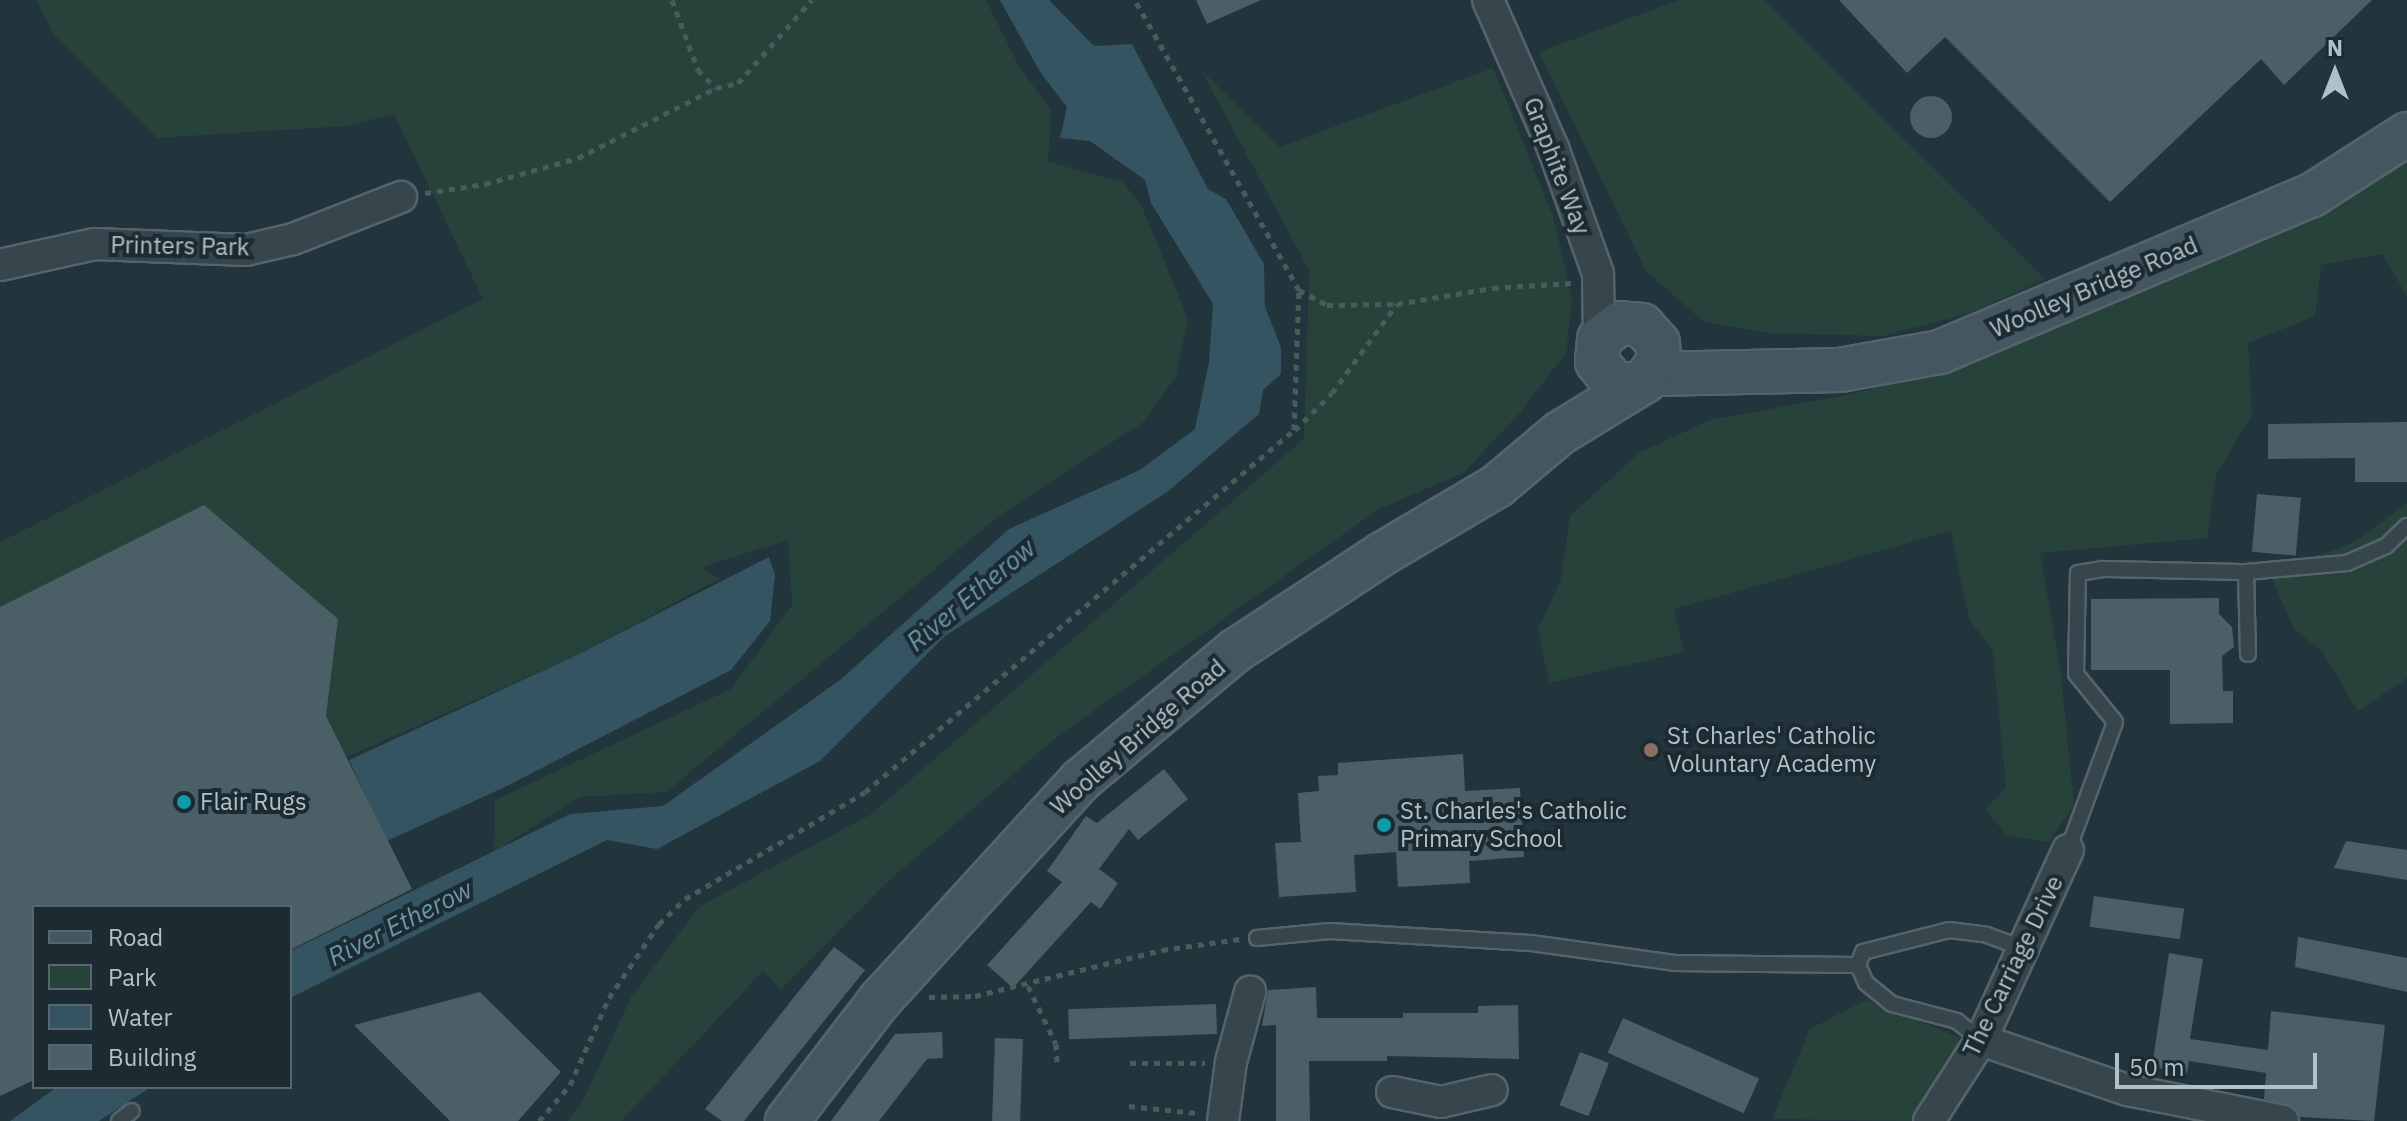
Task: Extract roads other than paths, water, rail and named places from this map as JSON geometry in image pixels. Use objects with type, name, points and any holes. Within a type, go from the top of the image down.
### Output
[{"type":"street","name":"Graphite Way","points":[[1488,0],[1553,148],[1598,274],[1598,350]]},
{"type":"street","name":"Woolley Bridge Road","points":[[793,1118],[880,1000],[1081,780],[1211,671],[1382,554],[1497,486],[1647,357],[1759,369],[1840,370],[1940,352],[2312,195],[2407,134]]},
{"type":"street","name":"Printers Park","points":[[0,265],[95,244],[246,250],[293,239],[401,197]]},
{"type":"street","points":[[1598,274],[1647,357]]},
{"type":"street","points":[[1620,323],[1647,357],[1614,383],[1598,350],[1620,323]]},
{"type":"street","name":"Woolley Bridge Road","points":[[1560,433],[1598,350]]},
{"type":"street","name":"The Carriage Drive","points":[[1929,1121],[1981,1040],[2026,949],[2068,850]]},
{"type":"street","points":[[1223,1118],[1231,1062],[1250,992]]},
{"type":"street","points":[[1981,1040],[2127,1090],[2283,1121]]},
{"type":"street","points":[[1392,1092],[1445,1112],[1492,1090]]},
{"type":"lane","points":[[2068,850],[2115,722],[2076,674],[2078,573],[2102,569],[2246,572],[2347,563],[2386,546],[2407,526]]},
{"type":"lane","points":[[2246,572],[2248,654]]},
{"type":"lane","points":[[1981,1040],[1957,1021],[1892,1004],[1866,983],[1858,965],[1863,952],[1949,930],[2026,949]]},
{"type":"lane","points":[[1257,938],[1330,931],[1531,943],[1675,963],[1858,965]]},
{"type":"lane","points":[[119,1121],[132,1111]]},
{"type":"water","name":"River Etherow","points":[[1000,0],[1049,0],[1094,46],[1132,44],[1208,189],[1226,199],[1264,264],[1265,307],[1281,347],[1281,374],[1263,390],[1259,414],[1167,492],[945,636],[820,761],[657,849],[607,840],[292,997],[292,950],[570,814],[663,806],[840,680],[1009,529],[1140,470],[1195,429],[1209,362],[1213,304],[1151,203],[1145,180],[1090,141],[1060,138],[1067,107],[1040,72]]},
{"type":"water","points":[[769,557],[775,575],[770,621],[731,670],[509,785],[387,841],[349,760],[575,656]]},
{"type":"water","points":[[54,1089],[148,1089],[99,1121],[10,1121]]},
{"type":"place","name":"St Charles' Catholic Voluntary Academy","points":[[1651,750]]},
{"type":"place","name":"Flair Rugs","points":[[184,802]]},
{"type":"place","name":"St. Charles's Catholic Primary School","points":[[1384,825]]}]
